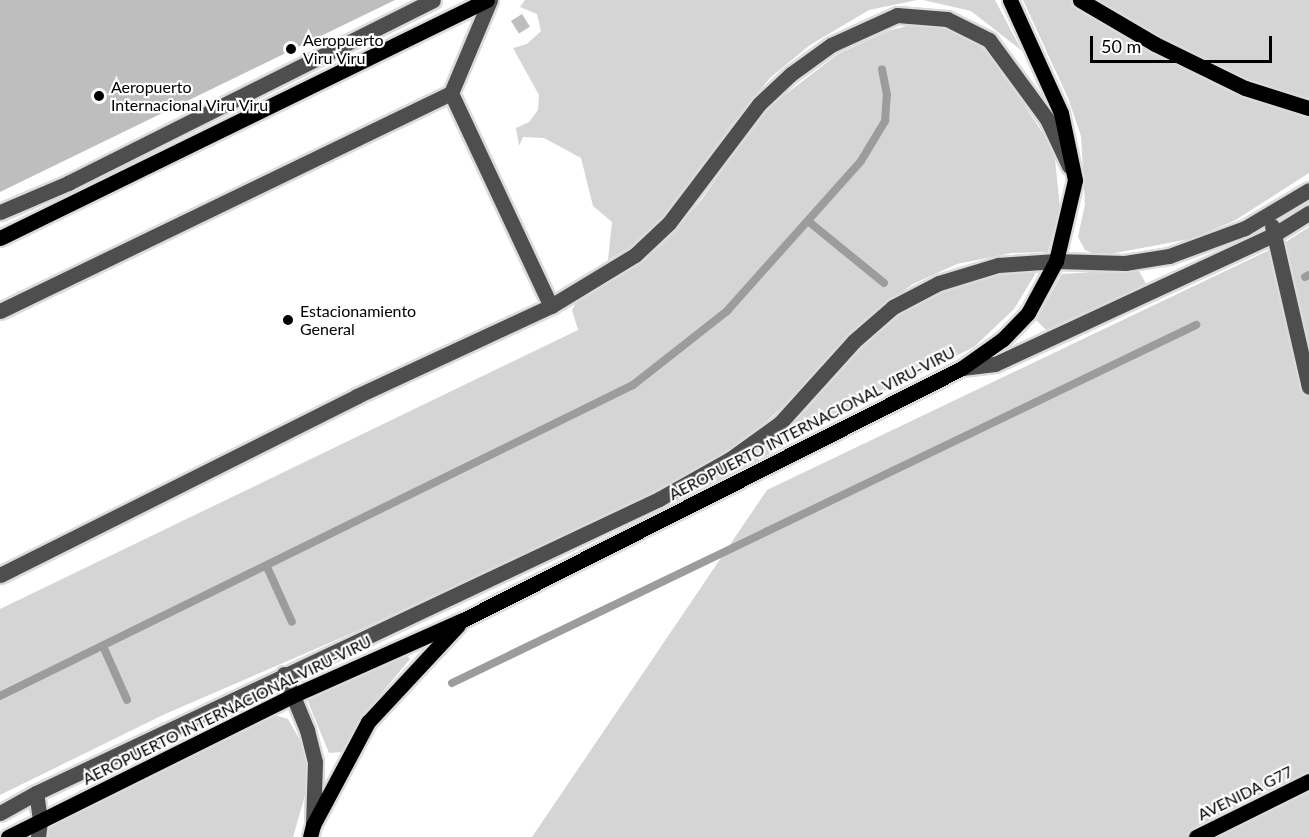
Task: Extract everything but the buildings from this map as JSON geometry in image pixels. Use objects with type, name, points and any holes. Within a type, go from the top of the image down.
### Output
[{"type":"main road","points":[[0,238],[488,0]]},
{"type":"main road","name":"AEROPUERTO INTERNACIONAL VIRU-VIRU","points":[[8,837],[292,696],[463,620],[962,368],[1003,339],[1028,313],[1056,261],[1075,180],[1062,113],[1010,0]]},
{"type":"main road","points":[[1080,0],[1155,44],[1245,88],[1309,108]]},
{"type":"main road","name":"AEROPUERTO INTERNACIONAL VIRU-VIRU","points":[[311,831],[368,722],[463,620]]},
{"type":"main road","name":"AVENIDA G77","points":[[1196,837],[1309,782]]},
{"type":"lane","points":[[0,212],[68,183],[433,0]]},
{"type":"lane","points":[[0,311],[451,93],[488,0]]},
{"type":"lane","points":[[0,576],[357,396],[551,306],[635,255],[669,223],[759,104],[791,74],[831,45],[897,15],[947,19],[988,40],[1047,119],[1075,180]]},
{"type":"lane","points":[[451,93],[551,306]]},
{"type":"lane","points":[[0,813],[36,793],[284,674],[659,499],[730,459],[780,423],[854,341],[892,307],[939,283],[998,265],[1056,261],[1125,263],[1169,256],[1268,216],[1309,189]]},
{"type":"lane","points":[[962,368],[995,364],[1275,234],[1309,213]]},
{"type":"lane","points":[[1268,216],[1275,234],[1309,387]]},
{"type":"lane","points":[[284,674],[315,762],[311,831]]},
{"type":"lane","points":[[36,793],[40,820],[38,837]]},
{"type":"shaded area","points":[[525,0],[917,0],[869,10],[810,45],[770,78],[731,125],[666,218],[640,241],[608,260],[612,222],[593,206],[581,158],[544,138],[523,137],[519,146],[516,128],[529,122],[538,110],[539,95],[513,48],[527,44],[541,31],[537,14],[520,7]]},
{"type":"shaded area","points":[[923,0],[995,0],[1022,51],[971,11]]},
{"type":"shaded area","points":[[1023,0],[1309,0],[1309,173],[1234,221],[1190,239],[1099,256],[1085,250],[1078,237],[1085,204],[1081,136],[1068,98]]},
{"type":"shaded area","points":[[910,25],[945,28],[974,39],[999,67],[1054,150],[1060,207],[1048,252],[1012,253],[957,264],[913,284],[867,317],[804,387],[748,438],[680,480],[357,631],[165,714],[0,795],[0,609],[578,330],[572,310],[579,297],[627,271],[662,245],[702,199],[765,110],[838,54],[888,31]]},
{"type":"shaded area","points":[[1309,227],[1309,837],[532,837],[767,490],[1284,243]]},
{"type":"shaded area","points":[[1040,266],[1014,309],[974,347],[850,408],[736,473],[683,498],[683,493],[899,312],[956,284]]},
{"type":"shaded area","points":[[1138,269],[1146,284],[1046,330],[1036,320],[1062,274]]},
{"type":"shaded area","points":[[403,651],[410,659],[371,706],[342,752],[329,753],[306,697]]},
{"type":"shaded area","points":[[271,714],[288,719],[304,747],[308,767],[308,785],[293,837],[43,837],[54,820]]},
{"type":"waterway","points":[[0,696],[633,385],[727,311],[861,161],[885,121],[887,95],[882,69]]},
{"type":"waterway","points":[[808,221],[884,283]]},
{"type":"waterway","points":[[1305,277],[1309,275]]},
{"type":"waterway","points":[[452,683],[1196,325]]},
{"type":"waterway","points":[[267,567],[292,622]]},
{"type":"waterway","points":[[103,646],[127,700]]},
{"type":"place","name":"Aeropuerto Viru Viru","points":[[291,49]]},
{"type":"place","name":"Aeropuerto Internacional Viru Viru","points":[[99,96]]},
{"type":"place","name":"Estacionamiento General","points":[[288,320]]}]
